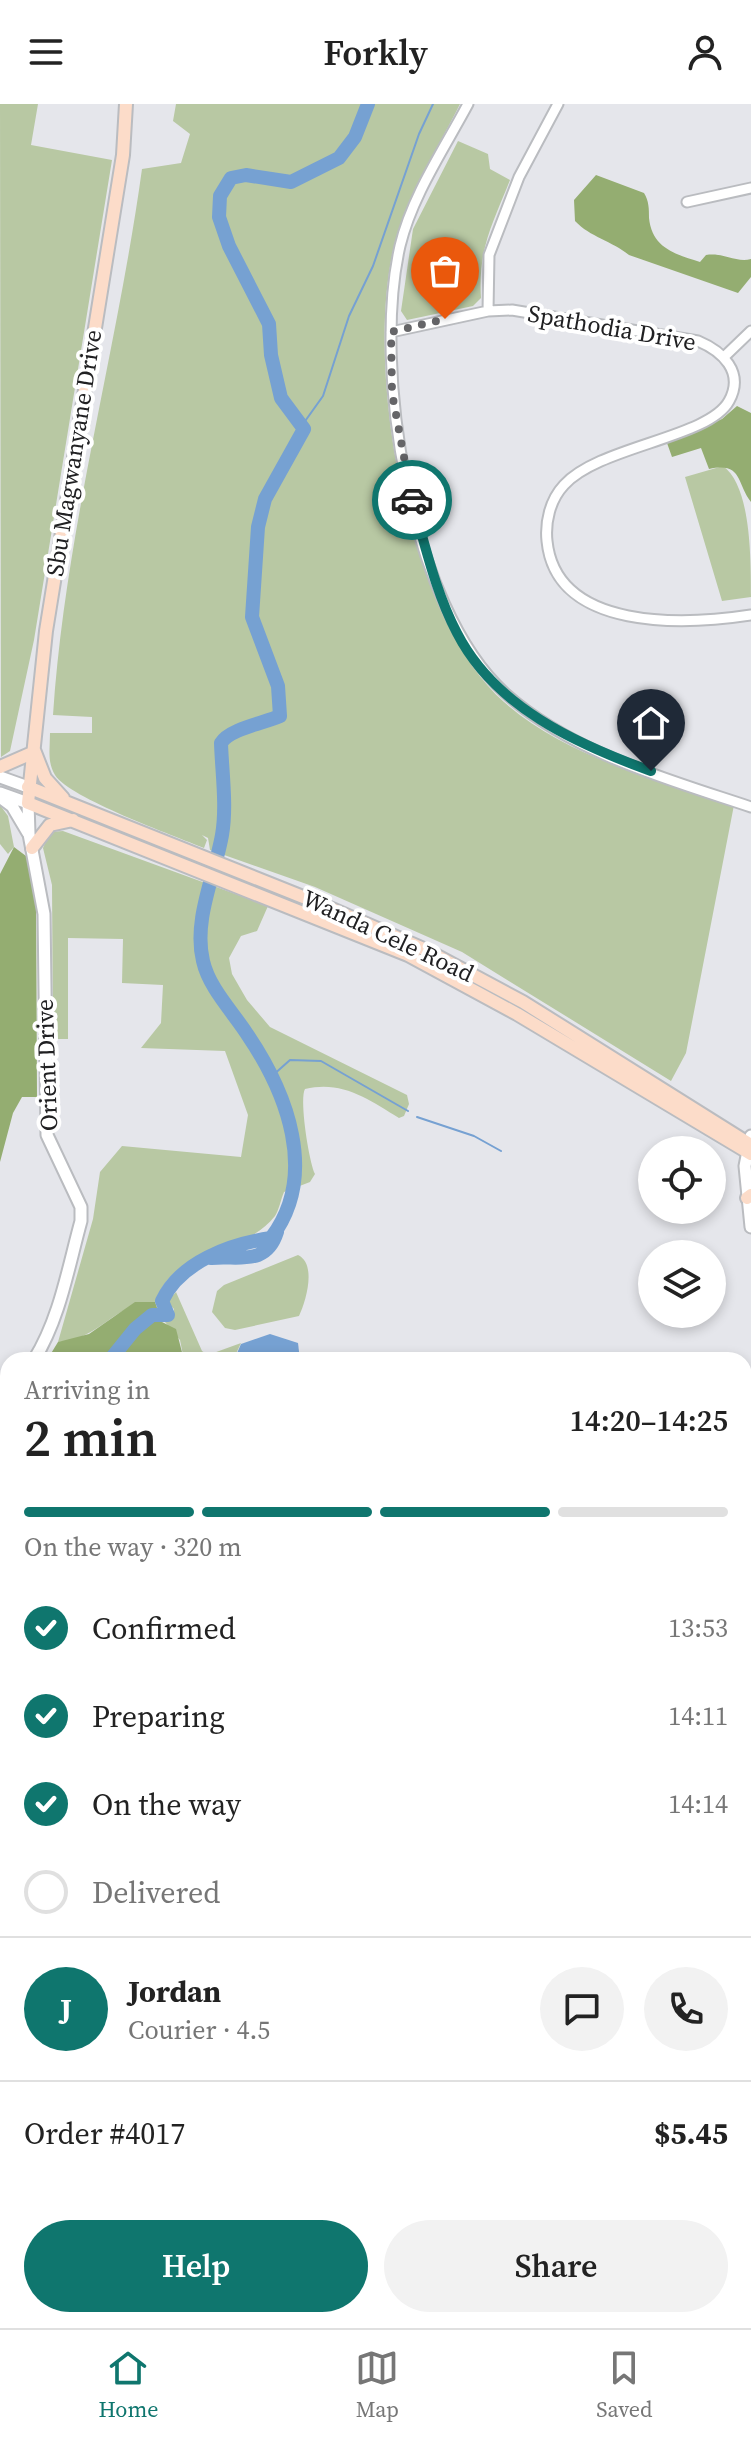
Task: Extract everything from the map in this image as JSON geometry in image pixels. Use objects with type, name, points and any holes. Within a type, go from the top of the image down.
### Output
[{"type":"main road","name":"Sbu Magwanyane Drive","points":[[28,803],[32,750],[66,496],[123,155],[126,104]]},
{"type":"main road","points":[[0,767],[32,750],[45,778],[71,805]]},
{"type":"main road","name":"Wanda Cele Road","points":[[28,787],[200,863]]},
{"type":"main road","name":"Wanda Cele Road","points":[[28,803],[384,931],[474,975],[576,1034],[750,1146]]},
{"type":"main road","points":[[32,848],[50,825],[76,820]]},
{"type":"street","points":[[468,104],[421,194],[401,243],[391,332],[392,393],[404,472],[440,594],[468,652],[505,692],[561,734],[630,764],[751,807]]},
{"type":"street","points":[[488,311],[489,255],[519,177],[558,104]]},
{"type":"street","points":[[687,202],[751,188]]},
{"type":"street","name":"Spathodia Drive","points":[[391,332],[488,311],[571,317],[698,341],[725,356],[732,369],[733,382],[728,404],[713,416],[607,458],[574,475],[553,501],[546,532],[548,549],[563,581],[596,608],[640,618],[751,615]]},
{"type":"street","points":[[725,356],[751,331]]},
{"type":"street","name":"Wanda Cele Road","points":[[0,777],[28,787]]},
{"type":"street","points":[[0,795],[12,806],[29,834]]},
{"type":"street","name":"Wanda Cele Road","points":[[0,795],[28,803]]},
{"type":"street","name":"Orient Drive","points":[[28,803],[29,834],[44,914],[47,1135],[81,1207],[81,1221],[56,1314],[38,1352]]},
{"type":"street","points":[[750,1146],[751,1227]]},
{"type":"green space","points":[[0,104],[38,104],[31,145],[112,160],[34,640],[10,751],[1,757]]},
{"type":"green space","points":[[176,104],[460,104],[423,174],[400,228],[386,298],[385,357],[390,422],[401,488],[419,552],[442,612],[470,663],[504,702],[528,721],[583,752],[734,805],[686,1053],[671,1081],[462,952],[315,887],[210,850],[208,838],[202,835],[207,840],[204,848],[124,816],[64,784],[52,770],[50,733],[92,733],[92,717],[53,715],[68,578],[142,169],[181,163],[190,134],[173,121]]},
{"type":"green space","points":[[458,141],[488,154],[490,169],[510,180],[484,251],[481,298],[473,306],[407,320],[401,311],[413,229]]},
{"type":"green space","points":[[596,175],[644,193],[651,228],[666,248],[700,262],[706,255],[712,254],[751,259],[751,277],[738,293],[629,255],[587,231],[575,221],[574,200]]},
{"type":"green space","points":[[737,406],[751,413],[751,502],[733,471],[709,469],[701,448],[672,457],[667,443],[722,419]]},
{"type":"green space","points":[[723,466],[739,489],[748,524],[751,597],[722,601],[685,477]]},
{"type":"green space","points":[[0,805],[8,816],[14,847],[8,854],[0,844]]},
{"type":"green space","points":[[63,831],[268,906],[257,931],[241,936],[229,958],[232,974],[247,1000],[270,1027],[407,1095],[409,1104],[404,1116],[399,1118],[343,1089],[305,1089],[306,1131],[315,1174],[310,1182],[284,1192],[275,1216],[261,1230],[178,1270],[165,1283],[155,1302],[128,1308],[85,1335],[58,1342],[93,1219],[100,1172],[122,1146],[241,1157],[248,1115],[225,1051],[141,1048],[161,1023],[163,985],[122,983],[123,939],[68,938],[68,1039],[53,1039],[52,885],[43,848],[50,832]]},
{"type":"green space","points":[[14,847],[26,856],[36,894],[37,1097],[22,1097],[13,1113],[0,1162],[0,874]]},
{"type":"green space","points":[[298,1255],[304,1260],[309,1274],[299,1316],[235,1330],[225,1328],[212,1312],[217,1291],[224,1285]]},
{"type":"green space","points":[[176,1292],[204,1352],[182,1352],[180,1340],[165,1322],[173,1319],[174,1309],[167,1302]]},
{"type":"green space","points":[[135,1302],[155,1302],[162,1322],[176,1329],[182,1352],[52,1352],[58,1342],[89,1334]]},
{"type":"green space","points":[[241,1343],[237,1352],[216,1352]]},
{"type":"water","points":[[270,1334],[298,1343],[299,1352],[238,1352],[241,1344]]},
{"type":"waterway","points":[[116,1352],[135,1329],[152,1315],[168,1315],[162,1301],[170,1287],[194,1266],[223,1250],[271,1238],[285,1214],[293,1188],[295,1161],[285,1108],[261,1057],[210,981],[201,945],[203,914],[223,824],[221,743],[239,730],[280,716],[278,686],[252,617],[258,527],[265,499],[304,429],[281,398],[271,355],[269,324],[229,246],[219,217],[220,196],[231,178],[246,175],[291,182],[339,158],[355,137],[368,104]]},
{"type":"waterway","points":[[303,424],[323,396],[349,316],[373,266],[419,134],[433,104]]},
{"type":"waterway","points":[[272,1076],[290,1060],[321,1061],[408,1111]]},
{"type":"waterway","points":[[417,1117],[474,1136],[501,1151]]},
{"type":"waterway","points":[[211,1258],[258,1255],[272,1243],[277,1232]]},
{"type":"way so far","points":[[412,500],[404,472],[392,393],[391,332],[445,319]]},
{"type":"route","points":[[412,500],[447,611],[468,652],[484,671],[505,692],[561,734],[651,771]]}]
